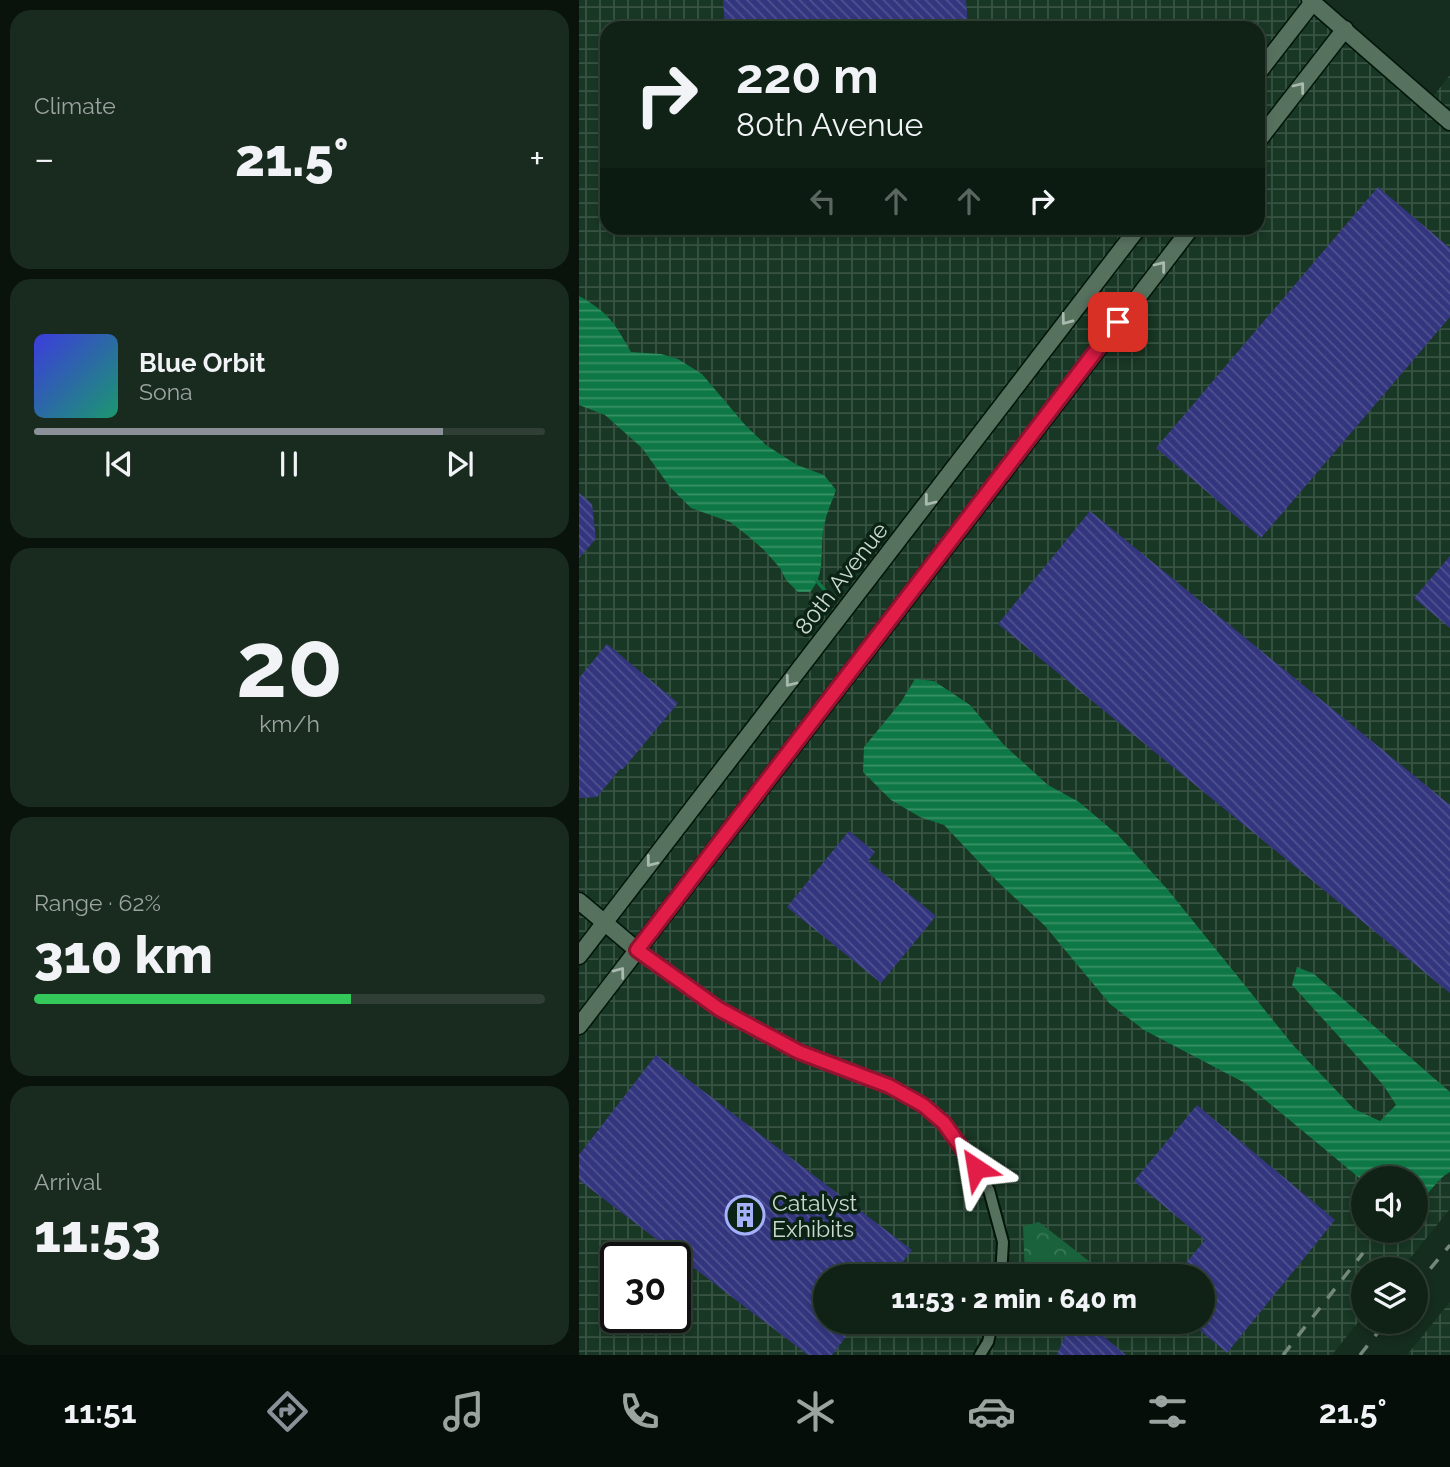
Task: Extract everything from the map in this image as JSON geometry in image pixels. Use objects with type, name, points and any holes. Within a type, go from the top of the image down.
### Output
[{"type":"street","points":[[1265,63],[1311,1],[1450,122]]},
{"type":"street","points":[[1265,132],[1345,29]]},
{"type":"street","name":"80th Avenue","points":[[579,956],[1133,235]]},
{"type":"street","points":[[579,1026],[1186,235]]},
{"type":"street","points":[[579,901],[637,950],[719,1009],[799,1052],[889,1086],[923,1105],[944,1123],[962,1146],[989,1190],[1003,1242],[1002,1264]]},
{"type":"street","points":[[980,1355],[990,1334]]},
{"type":"shaded area","points":[[579,0],[1310,0],[1428,103],[1450,75],[1450,1209],[1428,1236],[1428,1166],[1351,1166],[1351,1243],[1422,1243],[1411,1257],[1351,1257],[1351,1331],[1332,1355],[579,1355]]},
{"type":"shaded area","points":[[579,296],[610,319],[631,352],[661,354],[678,359],[702,374],[746,426],[766,445],[797,465],[824,475],[836,490],[823,531],[819,576],[810,592],[798,592],[764,550],[730,522],[691,508],[670,487],[642,448],[605,415],[579,405]]},
{"type":"shaded area","points":[[915,679],[934,681],[970,705],[1004,745],[1048,785],[1079,802],[1119,836],[1168,890],[1293,1045],[1354,1109],[1380,1121],[1396,1105],[1384,1086],[1292,985],[1297,967],[1314,974],[1450,1092],[1450,1172],[1428,1193],[1428,1166],[1351,1166],[1351,1171],[1245,1083],[1144,1030],[1110,1004],[1045,926],[998,882],[944,825],[920,817],[891,800],[863,772],[864,747],[901,702]]},
{"type":"shaded area","points":[[1450,1302],[1450,1355],[1407,1355],[1424,1334],[1428,1334],[1428,1329]]},
{"type":"green space","points":[[1039,1222],[1093,1264],[1025,1264],[1023,1226]]},
{"type":"building","points":[[723,0],[966,0],[968,21],[724,21]]},
{"type":"building","points":[[1378,187],[1450,248],[1450,317],[1261,538],[1156,448]]},
{"type":"building","points":[[579,493],[592,504],[596,539],[579,558]]},
{"type":"building","points":[[1090,511],[1450,805],[1450,993],[998,624]]},
{"type":"building","points":[[1450,556],[1450,628],[1414,598]]},
{"type":"building","points":[[607,644],[678,703],[597,797],[579,798],[579,678]]},
{"type":"building","points":[[849,831],[875,852],[868,861],[936,916],[881,983],[787,907]]},
{"type":"building","name":"Catalyst Exhibits","points":[[656,1055],[912,1250],[901,1264],[813,1264],[813,1334],[848,1334],[832,1355],[808,1355],[691,1266],[691,1242],[660,1242],[579,1180],[579,1155]]},
{"type":"building","points":[[1197,1105],[1335,1220],[1227,1353],[1204,1334],[1215,1334],[1215,1264],[1185,1264],[1205,1240],[1134,1181]]},
{"type":"building","points":[[1066,1334],[1101,1334],[1126,1355],[1057,1355]]},
{"type":"waterway","points":[[816,580],[828,594]]},
{"type":"railway","points":[[1428,1271],[1450,1245]]},
{"type":"railway","points":[[1283,1355],[1363,1253]]},
{"type":"railway","points":[[1360,1355],[1377,1334]]},
{"type":"place","name":"Catalyst Exhibits","points":[[745,1215]]},
{"type":"route","points":[[976,1168],[944,1123],[923,1105],[889,1086],[799,1052],[719,1009],[637,950],[1118,322]]}]
